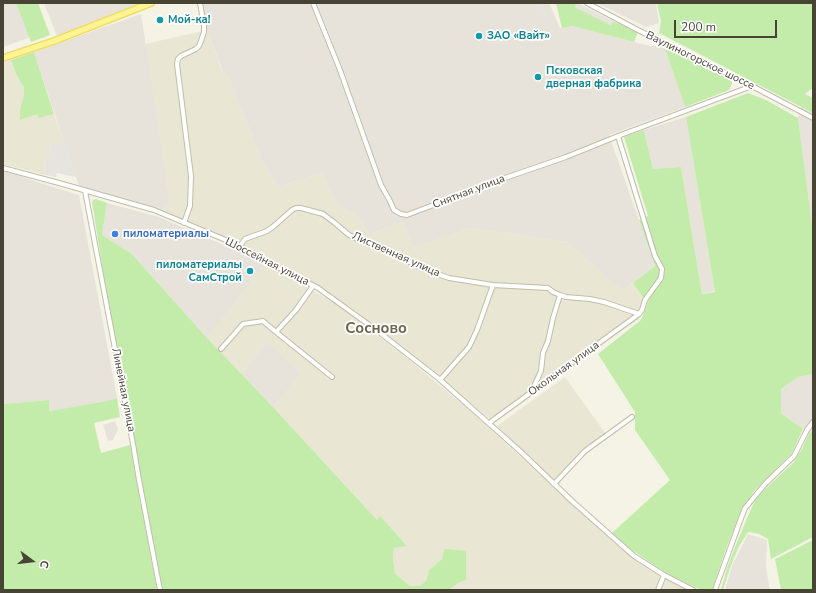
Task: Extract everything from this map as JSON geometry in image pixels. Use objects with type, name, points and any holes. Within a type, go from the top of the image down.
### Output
[{"type":"main road","points":[[3,58],[54,41],[151,3]]},
{"type":"street","points":[[184,223],[190,206],[191,176],[177,64],[178,59],[183,54],[196,49],[201,42],[204,26],[200,3]]},
{"type":"street","name":"Снятная улица","points":[[313,3],[340,70],[381,185],[394,210],[401,214],[407,215],[413,213],[504,178],[566,157],[752,86]]},
{"type":"street","name":"Ваулиногорское шоссе","points":[[587,3],[813,118]]},
{"type":"street","points":[[618,136],[654,256],[662,269],[660,278],[645,300],[639,314]]},
{"type":"street","name":"Шоссейная улица","points":[[3,168],[154,210],[240,246],[314,286],[380,333],[440,380],[634,556],[664,575],[693,590]]},
{"type":"street","name":"Линейная улица","points":[[85,191],[132,437],[138,480],[160,590]]},
{"type":"street","name":"Лиственная улица","points":[[240,246],[245,239],[267,231],[292,210],[301,208],[323,214],[349,234],[362,241],[420,267],[449,278],[493,285],[548,288],[553,292],[566,297],[604,302],[639,314]]},
{"type":"street","points":[[440,380],[469,347],[478,330],[493,285]]},
{"type":"street","points":[[276,332],[296,310],[314,286]]},
{"type":"street","points":[[535,390],[541,371],[543,353],[548,341],[560,295]]},
{"type":"street","name":"Окольная улица","points":[[490,425],[639,314]]},
{"type":"street","points":[[221,349],[243,324],[263,321],[332,377]]},
{"type":"street","points":[[554,484],[585,451],[632,417]]},
{"type":"street","points":[[715,590],[745,508],[766,483],[794,456],[807,430],[813,422]]},
{"type":"street","points":[[658,590],[664,575]]},
{"type":"shaded area","points":[[3,3],[18,3],[31,37],[3,47]]},
{"type":"shaded area","points":[[44,3],[140,3],[57,36]]},
{"type":"shaded area","points":[[202,3],[549,3],[560,28],[572,26],[649,46],[664,46],[685,107],[609,135],[655,266],[622,291],[567,242],[471,228],[413,248],[403,222],[369,234],[357,215],[337,205],[322,173],[278,187],[262,161],[229,78],[223,72],[207,30]]},
{"type":"shaded area","points":[[533,3],[543,3],[548,17],[540,20]]},
{"type":"shaded area","points":[[577,3],[613,21],[611,25],[575,7]]},
{"type":"shaded area","points":[[597,3],[656,3],[659,23],[646,27]]},
{"type":"shaded area","points":[[141,14],[170,202],[164,211],[79,186],[34,52]]},
{"type":"shaded area","name":"Сосново","points":[[207,30],[222,71],[229,78],[262,161],[278,187],[322,173],[337,205],[357,215],[369,234],[403,222],[413,248],[471,228],[567,242],[622,291],[633,283],[644,299],[639,319],[491,420],[442,378],[355,310],[312,283],[242,245],[164,211],[170,202],[145,44]]},
{"type":"shaded area","points":[[11,60],[17,76],[24,88],[24,95],[20,108],[38,114],[39,118],[54,114],[64,141],[50,145],[51,154],[45,154],[46,175],[3,164],[3,63]]},
{"type":"shaded area","points":[[801,107],[813,113],[813,232],[798,118]]},
{"type":"shaded area","points":[[686,117],[715,291],[702,294],[681,167],[653,169],[644,130]]},
{"type":"shaded area","points":[[64,141],[76,177],[57,173],[56,177],[46,175],[45,154],[51,154],[50,145]]},
{"type":"shaded area","points":[[3,171],[79,195],[117,398],[49,411],[48,400],[3,404]]},
{"type":"shaded area","points":[[107,203],[159,217],[265,263],[207,338],[132,254],[102,235]]},
{"type":"shaded area","points":[[265,263],[336,304],[402,354],[467,408],[603,532],[634,558],[660,576],[687,590],[449,590],[458,583],[447,550],[444,549],[442,559],[429,570],[426,582],[420,586],[410,586],[395,573],[393,559],[394,547],[407,546],[380,517],[377,520],[273,407],[302,373],[267,342],[241,374],[207,338]]},
{"type":"shaded area","points":[[267,342],[302,373],[273,407],[241,374]]},
{"type":"shaded area","points":[[813,374],[813,431],[809,433],[781,413],[781,389],[798,377]]},
{"type":"shaded area","points":[[565,377],[608,437],[581,458],[558,484],[497,426]]},
{"type":"shaded area","points":[[115,421],[118,429],[113,440],[108,441],[103,425]]},
{"type":"shaded area","points":[[748,534],[767,540],[766,568],[770,590],[725,590],[732,566]]},
{"type":"green space","points":[[16,3],[38,3],[50,35],[31,42]]},
{"type":"green space","points":[[556,3],[577,3],[575,7],[611,25],[613,21],[638,32],[634,42],[572,26],[562,28]]},
{"type":"green space","points":[[657,3],[813,3],[813,88],[805,94],[813,98],[813,113],[659,33],[661,21]]},
{"type":"green space","points":[[664,46],[731,80],[732,83],[729,90],[685,107]]},
{"type":"green space","points":[[34,52],[54,114],[39,118],[37,114],[20,120],[20,108],[24,95],[24,88],[17,76],[11,60]]},
{"type":"green space","points":[[748,93],[766,100],[798,118],[813,232],[813,374],[798,377],[781,389],[781,413],[803,429],[792,453],[754,491],[741,512],[727,546],[712,590],[701,590],[666,573],[623,544],[612,533],[670,480],[635,430],[635,412],[598,354],[641,320],[649,299],[644,299],[633,283],[655,266],[639,220],[648,216],[624,137],[644,130],[653,169],[681,167],[702,294],[715,292],[686,117]]},
{"type":"green space","points":[[96,199],[107,203],[102,235],[132,254],[207,338],[377,520],[380,516],[407,546],[394,548],[393,559],[395,573],[410,586],[420,586],[426,581],[429,570],[442,559],[444,549],[466,551],[466,580],[458,583],[449,590],[161,590],[104,277],[92,202]]},
{"type":"green space","points":[[117,398],[120,417],[94,423],[101,453],[130,445],[157,590],[3,590],[3,404],[49,400],[49,411]]},
{"type":"green space","points":[[813,431],[813,537],[771,559],[768,539],[759,534],[748,532],[738,548],[723,590],[721,590],[727,568],[754,503],[760,494],[793,463],[803,447],[809,433]]},
{"type":"green space","points":[[813,540],[813,590],[781,590],[775,559]]},
{"type":"place","name":"Мой-ка!","points":[[160,20]]},
{"type":"place","name":"ЗАО «Вайт»","points":[[479,36]]},
{"type":"place","name":"Псковская дверная фабрика","points":[[538,77]]},
{"type":"place","name":"пиломатериалы","points":[[115,234]]},
{"type":"place","name":"пиломатериалы СамСтрой","points":[[250,271]]},
{"type":"district","name":"Сосново","points":[[376,329]]}]
